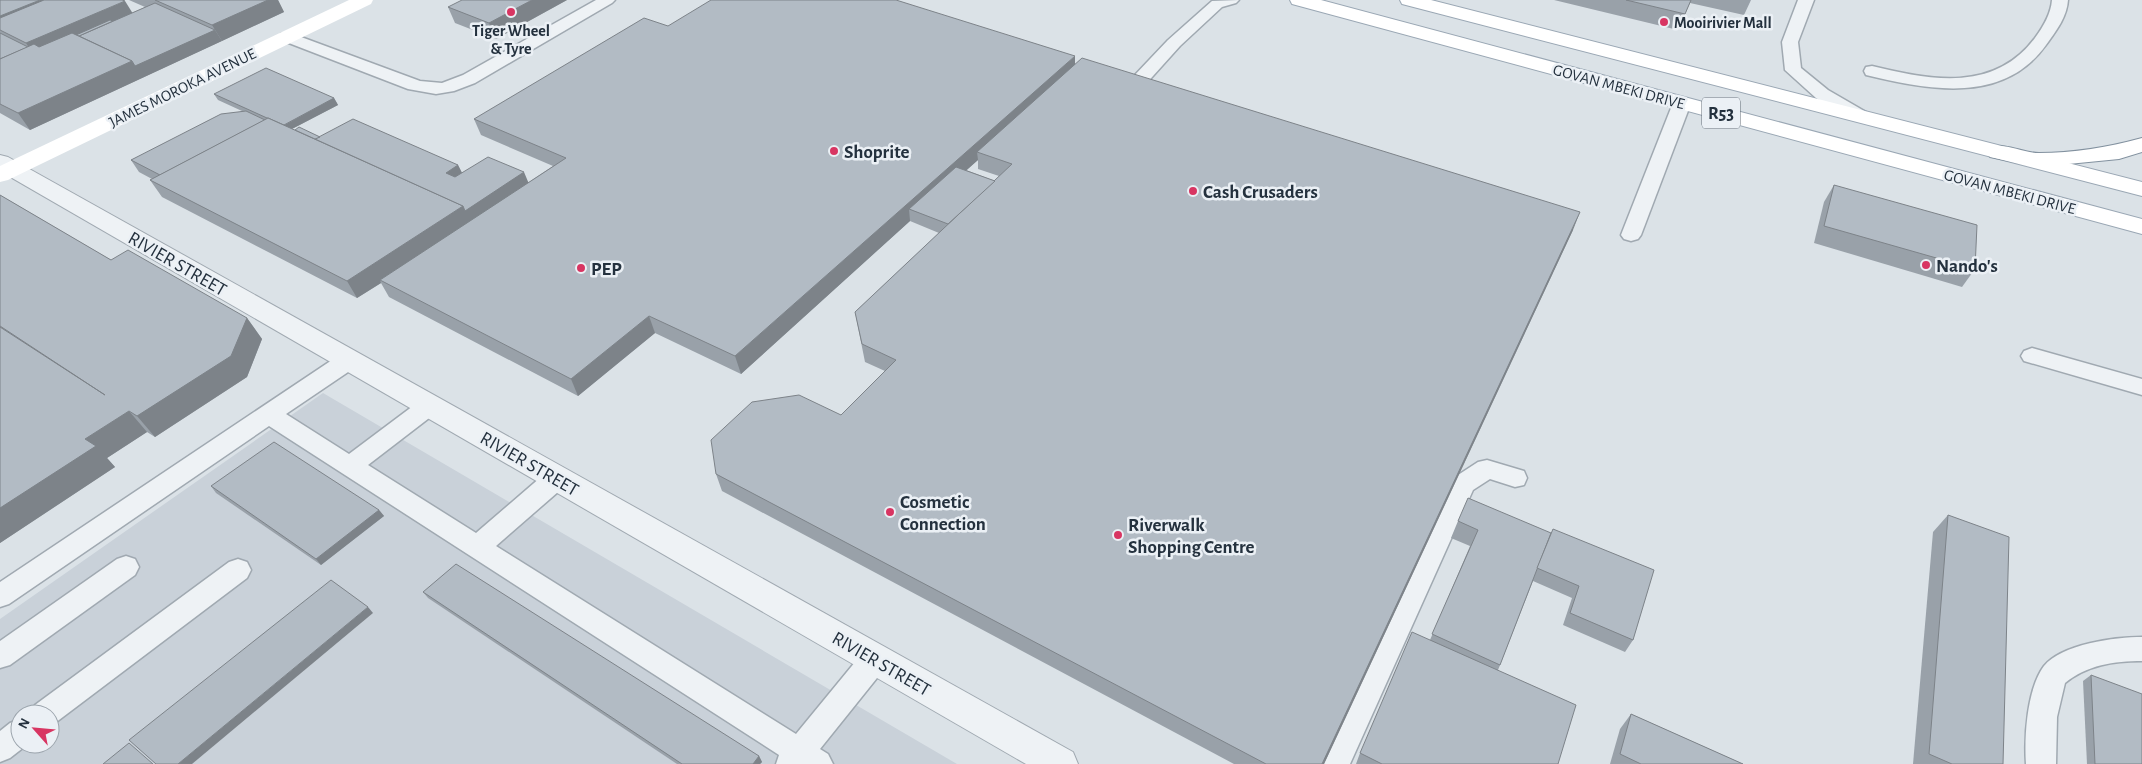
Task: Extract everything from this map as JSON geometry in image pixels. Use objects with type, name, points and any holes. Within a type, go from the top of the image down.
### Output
[{"type":"main road","name":"JAMES MOROKA AVENUE","points":[[4,169],[364,0]]},
{"type":"main road","name":"GOVAN MBEKI DRIVE","points":[[1300,0],[2142,226]]},
{"type":"main road","name":"GOVAN MBEKI DRIVE","points":[[1409,0],[2142,189]]},
{"type":"main road","points":[[1998,152],[2038,160],[2119,152],[2142,145]]},
{"type":"street","name":"RIVIER STREET","points":[[4,169],[349,360],[1060,764]]},
{"type":"lane","points":[[287,37],[414,85],[434,90],[469,79],[607,0]]},
{"type":"lane","points":[[1806,0],[1790,42],[1793,70],[1822,94],[1860,116]]},
{"type":"lane","points":[[1872,71],[1901,79],[1939,83],[1966,83],[1991,80],[2015,70],[2039,48],[2060,9],[2060,0]]},
{"type":"lane","points":[[1138,82],[1174,43],[1222,1]]},
{"type":"lane","points":[[1631,235],[1682,103]]},
{"type":"lane","points":[[2032,356],[2142,387]]},
{"type":"lane","points":[[0,596],[349,360]]},
{"type":"lane","points":[[350,466],[429,406]]},
{"type":"lane","points":[[268,414],[478,547],[802,760],[875,659]]},
{"type":"lane","points":[[1335,764],[1464,484],[1487,469],[1515,478]]},
{"type":"lane","points":[[478,547],[557,478]]},
{"type":"lane","points":[[0,656],[126,567]]},
{"type":"lane","points":[[58,704],[238,570]]},
{"type":"lane","points":[[2041,764],[2042,714],[2054,675],[2082,657],[2142,649]]},
{"type":"shaded area","points":[[323,393],[957,764],[0,764],[0,619]]},
{"type":"building","points":[[0,0],[40,0],[0,16]]},
{"type":"building","points":[[44,0],[125,1],[26,43],[0,30],[0,18]]},
{"type":"building","points":[[155,0],[268,0],[212,25]]},
{"type":"building","points":[[462,0],[532,0],[489,23],[448,7]]},
{"type":"building","points":[[711,0],[896,0],[1075,56],[735,356],[649,316],[571,379],[380,280],[566,158],[474,119],[644,18],[668,26]]},
{"type":"building","points":[[1626,0],[1691,0],[1685,14]]},
{"type":"building","points":[[155,3],[215,30],[135,66],[132,61],[79,36]]},
{"type":"building","points":[[110,20],[113,21],[79,36],[76,35]]},
{"type":"building","points":[[0,33],[28,47],[0,59]]},
{"type":"building","points":[[72,33],[132,61],[18,113],[0,104],[0,59],[34,44],[39,47]]},
{"type":"building","name":"Riverwalk Shopping Centre","points":[[1082,58],[1580,212],[1322,764],[1266,764],[716,474],[711,440],[752,402],[799,395],[841,415],[896,360],[862,344],[855,312],[1012,164],[977,152]]},
{"type":"building","points":[[266,68],[334,98],[284,125],[214,94]]},
{"type":"building","points":[[246,111],[265,120],[160,175],[131,160],[221,114]]},
{"type":"building","points":[[268,118],[463,206],[347,281],[150,180]]},
{"type":"building","points":[[353,119],[458,165],[446,173],[455,177],[488,157],[524,172],[465,211],[463,206],[315,139]]},
{"type":"building","points":[[299,127],[320,137],[315,139],[295,130]]},
{"type":"building","points":[[956,167],[995,181],[948,224],[909,209]]},
{"type":"building","points":[[1834,185],[1977,225],[1975,269],[1824,226]]},
{"type":"building","points":[[0,195],[111,260],[128,250],[247,318],[231,356],[137,416],[129,411],[85,439],[96,446],[0,508],[0,327],[105,395],[0,326]]},
{"type":"building","points":[[274,442],[379,510],[316,559],[211,486]]},
{"type":"building","points":[[1468,498],[1551,533],[1500,665],[1432,634],[1478,530],[1458,521]]},
{"type":"building","points":[[1948,515],[2009,537],[2003,764],[1952,764],[1929,754]]},
{"type":"building","points":[[1553,529],[1654,570],[1633,640],[1570,613],[1579,586],[1537,568]]},
{"type":"building","points":[[456,564],[759,756],[753,764],[682,764],[423,592]]},
{"type":"building","points":[[331,580],[368,607],[178,764],[156,764],[129,740]]},
{"type":"building","points":[[1412,632],[1576,705],[1558,764],[1382,764],[1360,753]]},
{"type":"building","points":[[2091,675],[2142,694],[2142,764],[2095,764]]},
{"type":"building","points":[[1631,714],[1743,764],[1641,764],[1620,754]]},
{"type":"building","points":[[129,743],[153,764],[103,764]]},
{"type":"place","name":"Tiger Wheel & Tyre","points":[[511,12]]},
{"type":"place","name":"Mooirivier Mall","points":[[1664,22]]},
{"type":"place","name":"Shoprite","points":[[834,151]]},
{"type":"place","name":"Cash Crusaders","points":[[1193,191]]},
{"type":"place","name":"Nando's","points":[[1926,265]]},
{"type":"place","name":"PEP","points":[[581,268]]},
{"type":"place","name":"Cosmetic Connection","points":[[890,512]]},
{"type":"place","name":"Riverwalk Shopping Centre","points":[[1118,535]]}]
